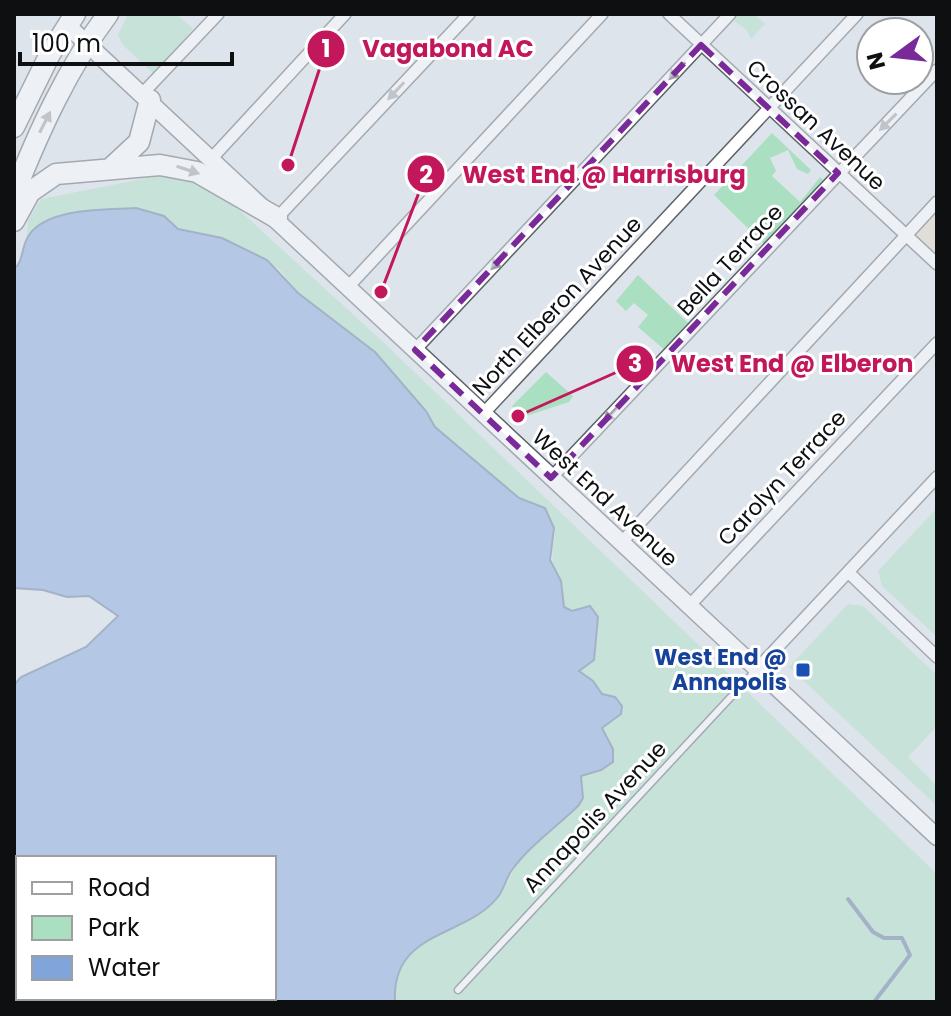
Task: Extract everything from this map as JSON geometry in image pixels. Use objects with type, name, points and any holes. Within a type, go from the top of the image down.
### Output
[{"type":"highway","points":[[14,194],[34,143],[87,43],[108,14]]},
{"type":"highway","points":[[14,127],[72,20]]},
{"type":"highway","points":[[111,168],[139,142],[147,97]]},
{"type":"highway","points":[[14,221],[30,192],[48,177],[160,165],[189,169],[277,218]]},
{"type":"main road","name":"West End Avenue","points":[[72,20],[87,43],[937,837]]},
{"type":"street","points":[[147,97],[218,14]]},
{"type":"street","points":[[212,158],[345,14]]},
{"type":"street","points":[[277,218],[469,14]]},
{"type":"street","points":[[348,287],[602,14]]},
{"type":"street","name":"Crossan Avenue","points":[[669,14],[937,264]]},
{"type":"street","points":[[415,350],[730,14]]},
{"type":"street","name":"North Elberon Avenue","points":[[483,414],[857,14]]},
{"type":"street","name":"Bella Terrace","points":[[551,478],[937,70]]},
{"type":"street","points":[[621,543],[937,202]]},
{"type":"street","name":"Carolyn Terrace","points":[[689,606],[937,343]]},
{"type":"street","points":[[757,669],[937,477]]},
{"type":"street","points":[[848,572],[937,657]]},
{"type":"lane","name":"Annapolis Avenue","points":[[458,990],[757,669]]},
{"type":"highlighted area","points":[[701,45],[838,173],[551,478],[415,350]]},
{"type":"shaded area","points":[[937,202],[937,264],[906,236]]},
{"type":"green space","points":[[128,14],[176,14],[193,29],[181,43],[185,47],[156,76],[123,45],[118,35]]},
{"type":"green space","points":[[740,14],[754,14],[765,24],[751,39],[746,29],[734,21]]},
{"type":"green space","points":[[772,133],[811,170],[808,174],[797,169],[788,150],[770,158],[776,171],[772,176],[800,202],[820,177],[825,182],[764,244],[714,195]]},
{"type":"green space","points":[[168,174],[216,189],[381,340],[937,874],[937,1002],[395,1002],[397,979],[404,961],[432,938],[483,911],[501,893],[523,856],[574,810],[581,776],[601,770],[610,745],[602,728],[615,720],[622,709],[611,695],[602,694],[593,681],[579,671],[594,657],[593,641],[598,623],[590,606],[572,611],[564,607],[552,554],[555,535],[533,502],[519,498],[435,427],[426,411],[298,293],[280,270],[222,238],[178,229],[164,216],[136,208],[77,214],[40,224],[27,237],[28,221],[41,199]]},
{"type":"green space","points":[[638,275],[689,324],[666,351],[638,327],[648,315],[634,303],[626,311],[616,301]]},
{"type":"green space","points":[[546,372],[573,396],[569,402],[523,417],[512,406]]},
{"type":"green space","points":[[937,508],[937,637],[882,586],[878,571]]},
{"type":"green space","points":[[848,604],[863,606],[937,675],[937,726],[908,757],[937,786],[937,806],[789,667]]},
{"type":"water","points":[[136,208],[164,216],[178,229],[222,238],[267,260],[298,293],[375,352],[426,411],[435,427],[519,498],[545,508],[554,528],[550,560],[561,581],[564,607],[572,611],[590,606],[598,617],[594,660],[579,671],[593,681],[602,694],[615,697],[622,706],[621,714],[602,728],[613,749],[613,762],[601,770],[581,776],[583,798],[579,805],[519,861],[497,898],[467,921],[417,948],[405,961],[397,978],[395,1002],[14,1002],[14,685],[21,677],[86,647],[118,616],[89,596],[67,597],[43,590],[14,588],[14,269],[29,235],[38,226],[63,215]]},
{"type":"waterway","points":[[848,899],[873,932],[884,938],[902,938],[910,955],[874,1002]]},
{"type":"place","name":"Vagabond AC","points":[[288,165]]},
{"type":"place","name":"West End @ Harrisburg","points":[[381,292]]},
{"type":"place","name":"West End @ Elberon","points":[[518,416]]},
{"type":"place","name":"West End @ Annapolis","points":[[803,670]]}]
